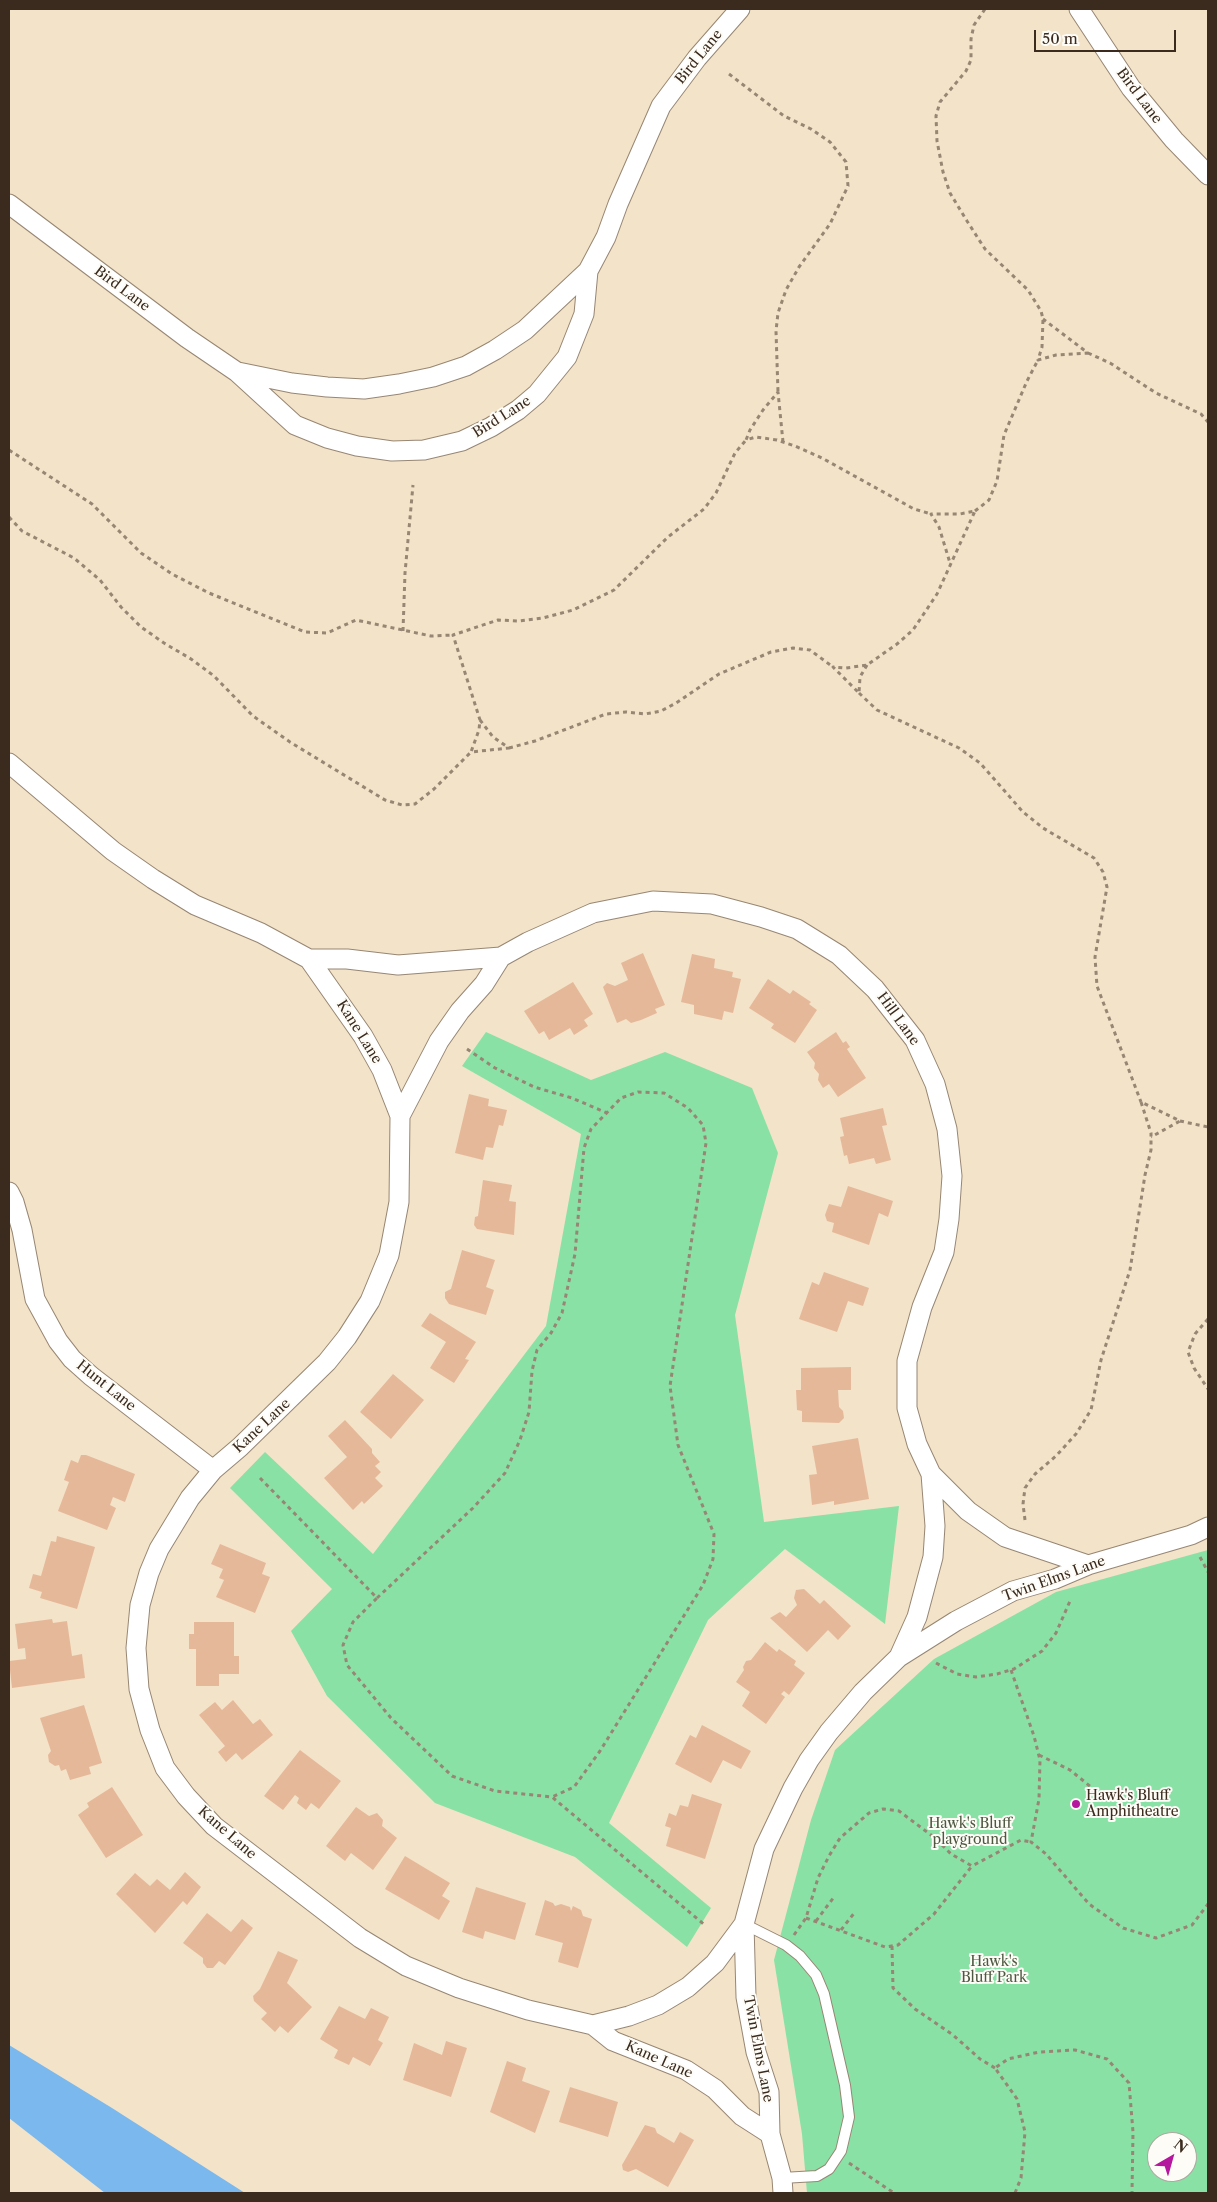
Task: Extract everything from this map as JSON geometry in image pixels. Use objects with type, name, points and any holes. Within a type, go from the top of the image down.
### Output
[{"type":"street","name":"Bird Lane","points":[[237,372],[292,383],[364,389],[399,384],[433,377],[466,366],[525,330],[588,271],[606,237],[618,204],[661,106],[696,58],[740,9]]},
{"type":"street","name":"Bird Lane","points":[[1079,9],[1131,88],[1174,140],[1208,175]]},
{"type":"street","name":"Bird Lane","points":[[9,204],[187,338],[237,372],[295,425],[327,438],[357,446],[392,451],[424,450],[462,441],[491,427],[518,410],[537,394],[567,357],[584,314],[588,271]]},
{"type":"street","name":"Kane Lane","points":[[9,763],[113,851],[153,878],[195,905],[261,933],[309,959],[363,1036],[382,1070],[400,1116],[399,1202],[389,1254],[370,1301],[347,1337],[327,1362],[240,1447],[213,1470],[190,1498],[158,1549],[149,1573],[140,1605],[136,1648],[138,1689],[150,1730],[165,1768],[186,1796],[214,1826],[360,1938],[398,1961],[460,1988],[528,2010],[593,2026],[613,2041],[686,2070],[715,2089],[742,2116],[770,2134]]},
{"type":"street","name":"Hill Lane","points":[[500,957],[528,942],[594,913],[653,901],[712,904],[797,929],[839,955],[876,988],[915,1040],[935,1084],[947,1129],[952,1176],[944,1252],[922,1307],[907,1361],[907,1408],[917,1444],[931,1474]]},
{"type":"street","points":[[309,959],[347,959],[398,964],[500,957]]},
{"type":"street","points":[[400,1116],[439,1041],[460,1011],[484,984],[500,957]]},
{"type":"street","name":"Hunt Lane","points":[[9,1192],[22,1230],[35,1299],[58,1341],[72,1359],[91,1376],[213,1470]]},
{"type":"street","points":[[931,1474],[968,1511],[1005,1537],[1088,1565]]},
{"type":"street","points":[[900,1657],[917,1617],[933,1557],[935,1526],[931,1474]]},
{"type":"street","name":"Twin Elms Lane","points":[[783,2186],[770,2134],[769,2092],[756,2052],[746,1997],[744,1924],[764,1849],[793,1788],[809,1760],[829,1732],[863,1692],[900,1657],[956,1621],[1013,1591],[1055,1579],[1088,1565],[1191,1535],[1208,1527]]},
{"type":"street","name":"Kane Lane","points":[[593,2026],[629,2016],[658,2005],[688,1987],[715,1963],[744,1924]]},
{"type":"lane","points":[[744,1924],[786,1945],[800,1956],[816,1975],[824,1994],[845,2085],[849,2117],[841,2151],[829,2169],[817,2176],[783,2186]]},
{"type":"path","points":[[833,667],[846,668],[867,664],[896,644],[913,630],[937,594],[975,512],[989,500],[998,481],[1004,435],[1042,347],[1043,319],[1041,310],[1028,290],[985,249],[950,193],[937,141],[936,116],[940,102],[966,71],[971,60],[971,39],[974,25],[985,9]]},
{"type":"path","points":[[729,74],[784,116],[811,129],[830,142],[846,162],[848,186],[830,224],[799,267],[786,290],[778,313],[776,331],[778,392],[784,442]]},
{"type":"path","points":[[1043,319],[1088,354],[1110,363],[1156,393],[1201,414],[1208,422]]},
{"type":"path","points":[[1038,360],[1056,355],[1088,354]]},
{"type":"path","points":[[9,450],[92,504],[141,553],[172,574],[209,593],[305,632],[326,633],[356,620],[431,636],[454,635],[498,620],[518,621],[558,614],[596,600],[614,590],[636,571],[668,537],[704,508],[716,493],[735,453],[746,440],[763,410],[778,392]]},
{"type":"path","points":[[746,440],[756,437],[784,442],[822,458],[914,509],[931,514],[975,512]]},
{"type":"path","points":[[403,631],[405,573],[413,485]]},
{"type":"path","points":[[931,514],[939,527],[950,563]]},
{"type":"path","points":[[9,517],[22,531],[74,558],[100,580],[121,607],[141,627],[207,670],[253,716],[290,742],[385,800],[402,805],[415,804],[434,789],[471,752],[479,730],[480,720]]},
{"type":"path","points":[[454,635],[480,720],[493,737],[509,748]]},
{"type":"path","points":[[471,752],[509,748],[535,741],[606,714],[626,712],[645,714],[661,711],[719,674],[772,652],[793,648],[810,650],[833,667],[877,710],[966,753],[980,763],[1023,812],[1043,828],[1094,858],[1104,872],[1107,887],[1095,957],[1097,986],[1141,1102],[1151,1137],[1151,1150],[1145,1175],[1130,1270],[1100,1360],[1091,1410],[1076,1434],[1056,1456],[1035,1474],[1025,1488],[1023,1504],[1025,1520]]},
{"type":"path","points":[[859,693],[860,677],[867,664]]},
{"type":"path","points":[[467,1049],[495,1068],[534,1087],[572,1098],[607,1113]]},
{"type":"path","points":[[638,1092],[664,1093],[688,1108],[703,1125],[706,1143],[670,1386],[678,1445],[714,1534],[713,1558],[703,1585],[600,1751],[574,1787],[552,1797],[495,1791],[452,1776],[392,1718],[347,1665],[343,1645],[354,1622],[473,1508],[504,1473],[520,1440],[529,1412],[532,1370],[537,1350],[551,1333],[562,1313],[575,1254],[584,1148],[591,1129],[607,1113],[622,1098],[638,1092]]},
{"type":"path","points":[[1141,1102],[1180,1121],[1208,1127]]},
{"type":"path","points":[[1151,1137],[1180,1121]]},
{"type":"path","points":[[1208,1319],[1195,1334],[1188,1352],[1194,1368],[1208,1389]]},
{"type":"path","points":[[260,1478],[377,1598]]},
{"type":"path","points":[[1200,1557],[1208,1572]]},
{"type":"path","points":[[936,1663],[957,1674],[976,1677],[1011,1670],[1042,1651],[1056,1633],[1070,1601]]},
{"type":"path","points":[[1011,1670],[1034,1736],[1038,1755],[1039,1799],[1031,1842]]},
{"type":"path","points":[[1038,1755],[1070,1770],[1096,1791],[1102,1800]]},
{"type":"path","points":[[552,1797],[706,1926]]},
{"type":"path","points":[[786,1945],[806,1918],[818,1878],[840,1838],[869,1813],[883,1809],[899,1811],[935,1838],[951,1854],[972,1866]]},
{"type":"path","points":[[806,1918],[885,1947],[898,1945],[934,1914],[972,1866],[1021,1840],[1031,1842],[1053,1861],[1089,1904],[1122,1928],[1156,1938],[1192,1925],[1208,1904]]},
{"type":"path","points":[[816,1921],[834,1897]]},
{"type":"path","points":[[841,1930],[855,1912]]},
{"type":"path","points":[[892,1946],[894,1988],[914,2009],[953,2035],[980,2059],[995,2068],[1017,2099],[1024,2132],[1022,2178],[1015,2193]]},
{"type":"path","points":[[995,2068],[1008,2059],[1039,2052],[1075,2050],[1107,2059],[1129,2083],[1133,2132],[1132,2193]]},
{"type":"path","points":[[837,2156],[894,2193]]},
{"type":"green space","points":[[486,1032],[591,1080],[665,1052],[752,1088],[778,1153],[735,1315],[764,1522],[899,1506],[885,1624],[785,1549],[708,1620],[609,1823],[711,1908],[687,1947],[575,1857],[435,1803],[327,1696],[291,1631],[332,1589],[230,1488],[265,1452],[373,1554],[546,1326],[581,1134],[462,1066]]},
{"type":"green space","name":"Hawk's Bluff Park","points":[[1208,1550],[1208,2193],[807,2193],[802,2134],[774,1960],[811,1820],[835,1750],[934,1659],[1056,1592]]},
{"type":"water","points":[[9,2045],[245,2193],[105,2193],[9,2118]]},
{"type":"building","points":[[643,953],[665,1005],[655,1009],[657,1013],[641,1020],[631,1023],[626,1019],[617,1023],[603,987],[607,983],[615,986],[628,980],[621,963]]},
{"type":"building","points":[[692,954],[715,959],[714,968],[733,972],[732,977],[741,979],[733,1013],[724,1011],[722,1020],[694,1014],[694,1005],[681,1002]]},
{"type":"building","points":[[768,979],[790,994],[793,990],[811,1002],[809,1004],[817,1010],[795,1043],[771,1028],[774,1024],[749,1008]]},
{"type":"building","points":[[573,982],[593,1014],[584,1020],[588,1026],[574,1035],[570,1028],[549,1040],[544,1031],[539,1034],[524,1011]]},
{"type":"building","points":[[836,1032],[843,1043],[846,1041],[850,1047],[847,1049],[866,1078],[838,1097],[829,1084],[823,1088],[818,1080],[819,1074],[814,1068],[815,1063],[807,1052]]},
{"type":"building","points":[[469,1094],[489,1099],[488,1106],[507,1110],[503,1126],[499,1125],[493,1148],[486,1147],[483,1160],[455,1153]]},
{"type":"building","points":[[883,1108],[887,1125],[882,1126],[891,1160],[876,1164],[874,1158],[849,1164],[847,1155],[844,1156],[840,1137],[844,1136],[840,1118]]},
{"type":"building","points":[[483,1180],[512,1185],[509,1201],[516,1202],[514,1235],[477,1229],[474,1225],[475,1217],[478,1216]]},
{"type":"building","points":[[848,1186],[893,1201],[888,1217],[879,1213],[869,1245],[832,1232],[834,1223],[827,1221],[825,1215],[829,1204],[841,1207]]},
{"type":"building","points":[[462,1250],[495,1260],[486,1287],[494,1290],[486,1315],[449,1304],[445,1298],[445,1292],[451,1289]]},
{"type":"building","points":[[824,1272],[869,1288],[863,1306],[848,1301],[837,1332],[799,1319],[812,1282],[819,1285]]},
{"type":"building","points":[[430,1313],[476,1342],[465,1359],[469,1360],[454,1383],[430,1368],[446,1342],[421,1326]]},
{"type":"building","points":[[851,1367],[851,1390],[838,1390],[839,1407],[843,1411],[844,1418],[839,1423],[802,1422],[802,1411],[797,1410],[796,1390],[801,1390],[801,1368]]},
{"type":"building","points":[[393,1374],[424,1400],[391,1439],[360,1412]]},
{"type":"building","points":[[345,1420],[372,1449],[372,1453],[380,1462],[375,1466],[381,1472],[375,1478],[383,1486],[364,1504],[362,1501],[353,1510],[324,1478],[347,1457],[328,1436]]},
{"type":"building","points":[[858,1438],[869,1499],[834,1505],[834,1501],[812,1505],[809,1475],[817,1474],[812,1446]]},
{"type":"building","points":[[81,1455],[86,1455],[135,1474],[125,1502],[113,1497],[110,1505],[116,1508],[107,1530],[58,1511],[69,1482],[64,1480],[71,1460],[78,1463]]},
{"type":"building","points":[[57,1536],[95,1547],[77,1609],[40,1598],[42,1592],[29,1588],[33,1574],[41,1576],[51,1541],[56,1542]]},
{"type":"building","points":[[220,1544],[266,1563],[262,1574],[270,1577],[255,1613],[216,1597],[224,1580],[219,1578],[223,1569],[211,1564]]},
{"type":"building","points":[[804,1589],[820,1604],[824,1600],[851,1626],[838,1640],[828,1630],[807,1652],[770,1618],[780,1612],[786,1617],[797,1605],[794,1598],[796,1590]]},
{"type":"building","points":[[52,1619],[53,1623],[67,1621],[72,1656],[82,1654],[85,1678],[12,1688],[9,1661],[26,1659],[25,1648],[18,1649],[15,1624]]},
{"type":"building","points":[[194,1622],[234,1622],[234,1656],[239,1656],[239,1674],[219,1674],[219,1686],[196,1686],[196,1649],[189,1649],[189,1634],[194,1634]]},
{"type":"building","points":[[765,1642],[777,1652],[779,1649],[796,1661],[794,1665],[805,1673],[789,1695],[784,1691],[781,1694],[785,1697],[766,1724],[742,1706],[750,1692],[736,1682],[744,1670],[743,1667],[746,1661],[751,1660]]},
{"type":"building","points":[[233,1700],[253,1724],[260,1719],[273,1735],[242,1760],[236,1753],[226,1762],[218,1752],[225,1746],[199,1715],[215,1702],[222,1710]]},
{"type":"building","points":[[84,1705],[102,1763],[89,1767],[91,1774],[70,1780],[66,1769],[61,1771],[59,1765],[55,1766],[49,1762],[48,1755],[51,1751],[40,1718]]},
{"type":"building","points":[[702,1725],[751,1751],[741,1769],[723,1760],[711,1783],[675,1764],[690,1735],[696,1738]]},
{"type":"building","points":[[300,1750],[341,1781],[319,1809],[311,1803],[306,1810],[297,1803],[299,1798],[295,1795],[283,1810],[264,1796]]},
{"type":"building","points":[[112,1787],[143,1835],[106,1858],[78,1815],[89,1807],[87,1803]]},
{"type":"building","points":[[692,1794],[722,1804],[705,1859],[666,1846],[671,1828],[665,1826],[669,1813],[676,1816],[680,1805],[688,1807]]},
{"type":"building","points":[[356,1807],[369,1816],[377,1813],[383,1820],[382,1826],[397,1838],[373,1870],[351,1853],[345,1861],[326,1846]]},
{"type":"building","points":[[405,1856],[450,1883],[442,1896],[450,1901],[439,1920],[385,1889]]},
{"type":"building","points":[[185,1872],[201,1887],[187,1905],[183,1901],[155,1933],[116,1894],[135,1873],[150,1886],[157,1879],[170,1890]]},
{"type":"building","points":[[476,1887],[526,1903],[515,1940],[485,1931],[483,1939],[462,1932]]},
{"type":"building","points":[[545,1900],[553,1903],[555,1906],[561,1904],[570,1907],[571,1911],[573,1906],[581,1910],[583,1916],[592,1919],[578,1968],[558,1962],[563,1943],[535,1935]]},
{"type":"building","points":[[207,1913],[231,1932],[242,1919],[253,1928],[225,1965],[219,1961],[213,1968],[207,1968],[203,1963],[203,1958],[183,1943]]},
{"type":"building","points":[[278,1951],[298,1960],[287,1983],[312,2007],[288,2033],[280,2026],[275,2032],[261,2019],[267,2013],[254,2001],[253,1996],[260,1989]]},
{"type":"building","points":[[339,2006],[365,2019],[371,2008],[389,2017],[378,2040],[383,2043],[370,2066],[353,2057],[349,2065],[334,2058],[338,2050],[320,2039]]},
{"type":"building","points":[[446,2041],[467,2048],[451,2097],[403,2080],[414,2043],[442,2055]]},
{"type":"building","points":[[507,2061],[526,2068],[522,2081],[550,2091],[535,2133],[490,2112]]},
{"type":"building","points":[[570,2087],[618,2102],[608,2137],[559,2122]]},
{"type":"building","points":[[645,2125],[655,2128],[657,2133],[674,2143],[680,2132],[694,2140],[668,2187],[636,2169],[628,2172],[623,2170],[622,2165]]},
{"type":"place","name":"Hawk's Bluff Amphitheatre","points":[[1076,1804]]},
{"type":"park label","name":"Hawk's Bluff playground","points":[[970,1832]]}]
